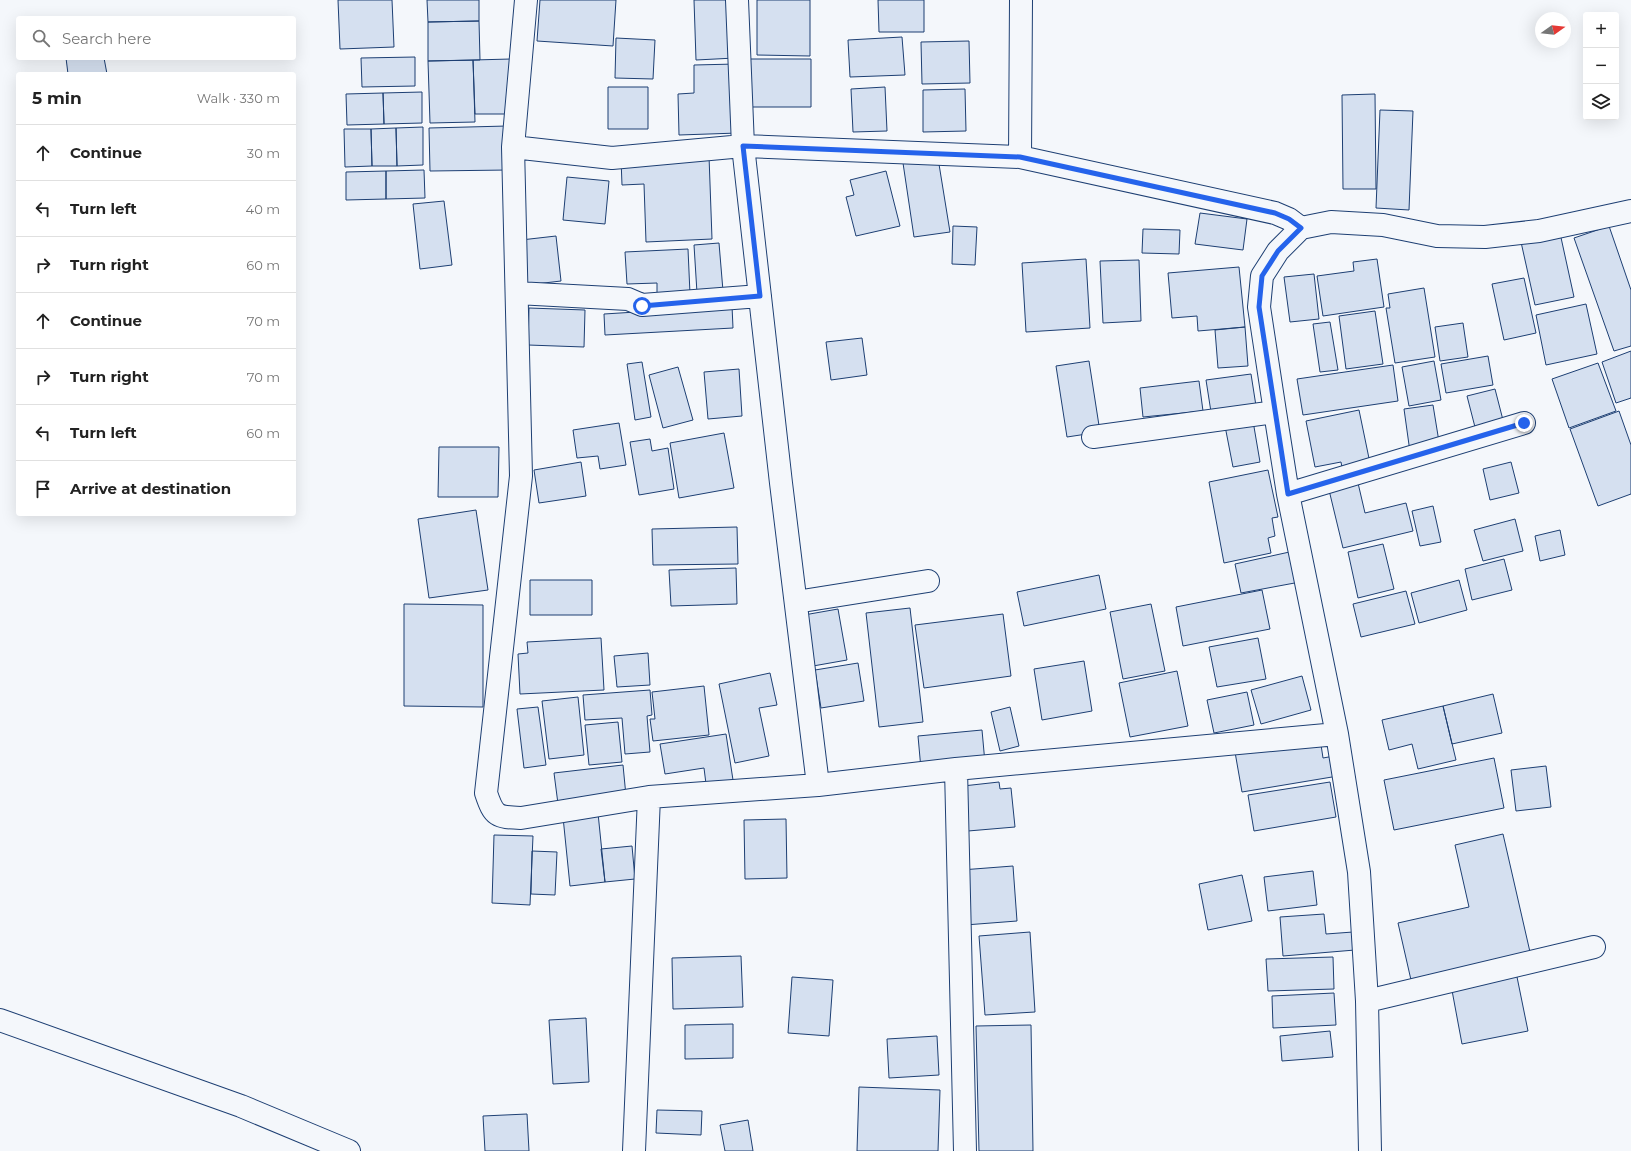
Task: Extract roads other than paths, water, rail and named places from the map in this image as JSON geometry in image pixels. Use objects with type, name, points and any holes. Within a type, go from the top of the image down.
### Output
[{"type":"street","points":[[526,0],[513,147],[521,476],[486,793],[492,810],[502,817],[521,818],[649,797],[818,785],[956,769],[1337,734]]},
{"type":"street","points":[[737,0],[743,146],[818,785]]},
{"type":"street","points":[[1020,157],[1021,0]]},
{"type":"street","points":[[513,147],[612,158],[743,146],[1020,157],[1275,213],[1289,219],[1301,228]]},
{"type":"street","points":[[1370,1151],[1367,1001],[1359,872],[1337,734],[1288,494],[1259,307],[1262,276],[1278,251],[1301,228],[1331,222],[1383,225],[1437,236],[1485,237],[1539,231],[1631,211]]},
{"type":"street","points":[[517,293],[628,299],[642,306],[760,296]]},
{"type":"street","points":[[1092,437],[1275,412]]},
{"type":"street","points":[[1288,494],[1524,423]]},
{"type":"street","points":[[796,602],[928,581]]},
{"type":"street","points":[[956,769],[965,1151]]},
{"type":"street","points":[[634,1151],[649,797]]},
{"type":"street","points":[[1367,1001],[1594,947]]},
{"type":"street","points":[[0,1020],[241,1106],[349,1151]]}]
